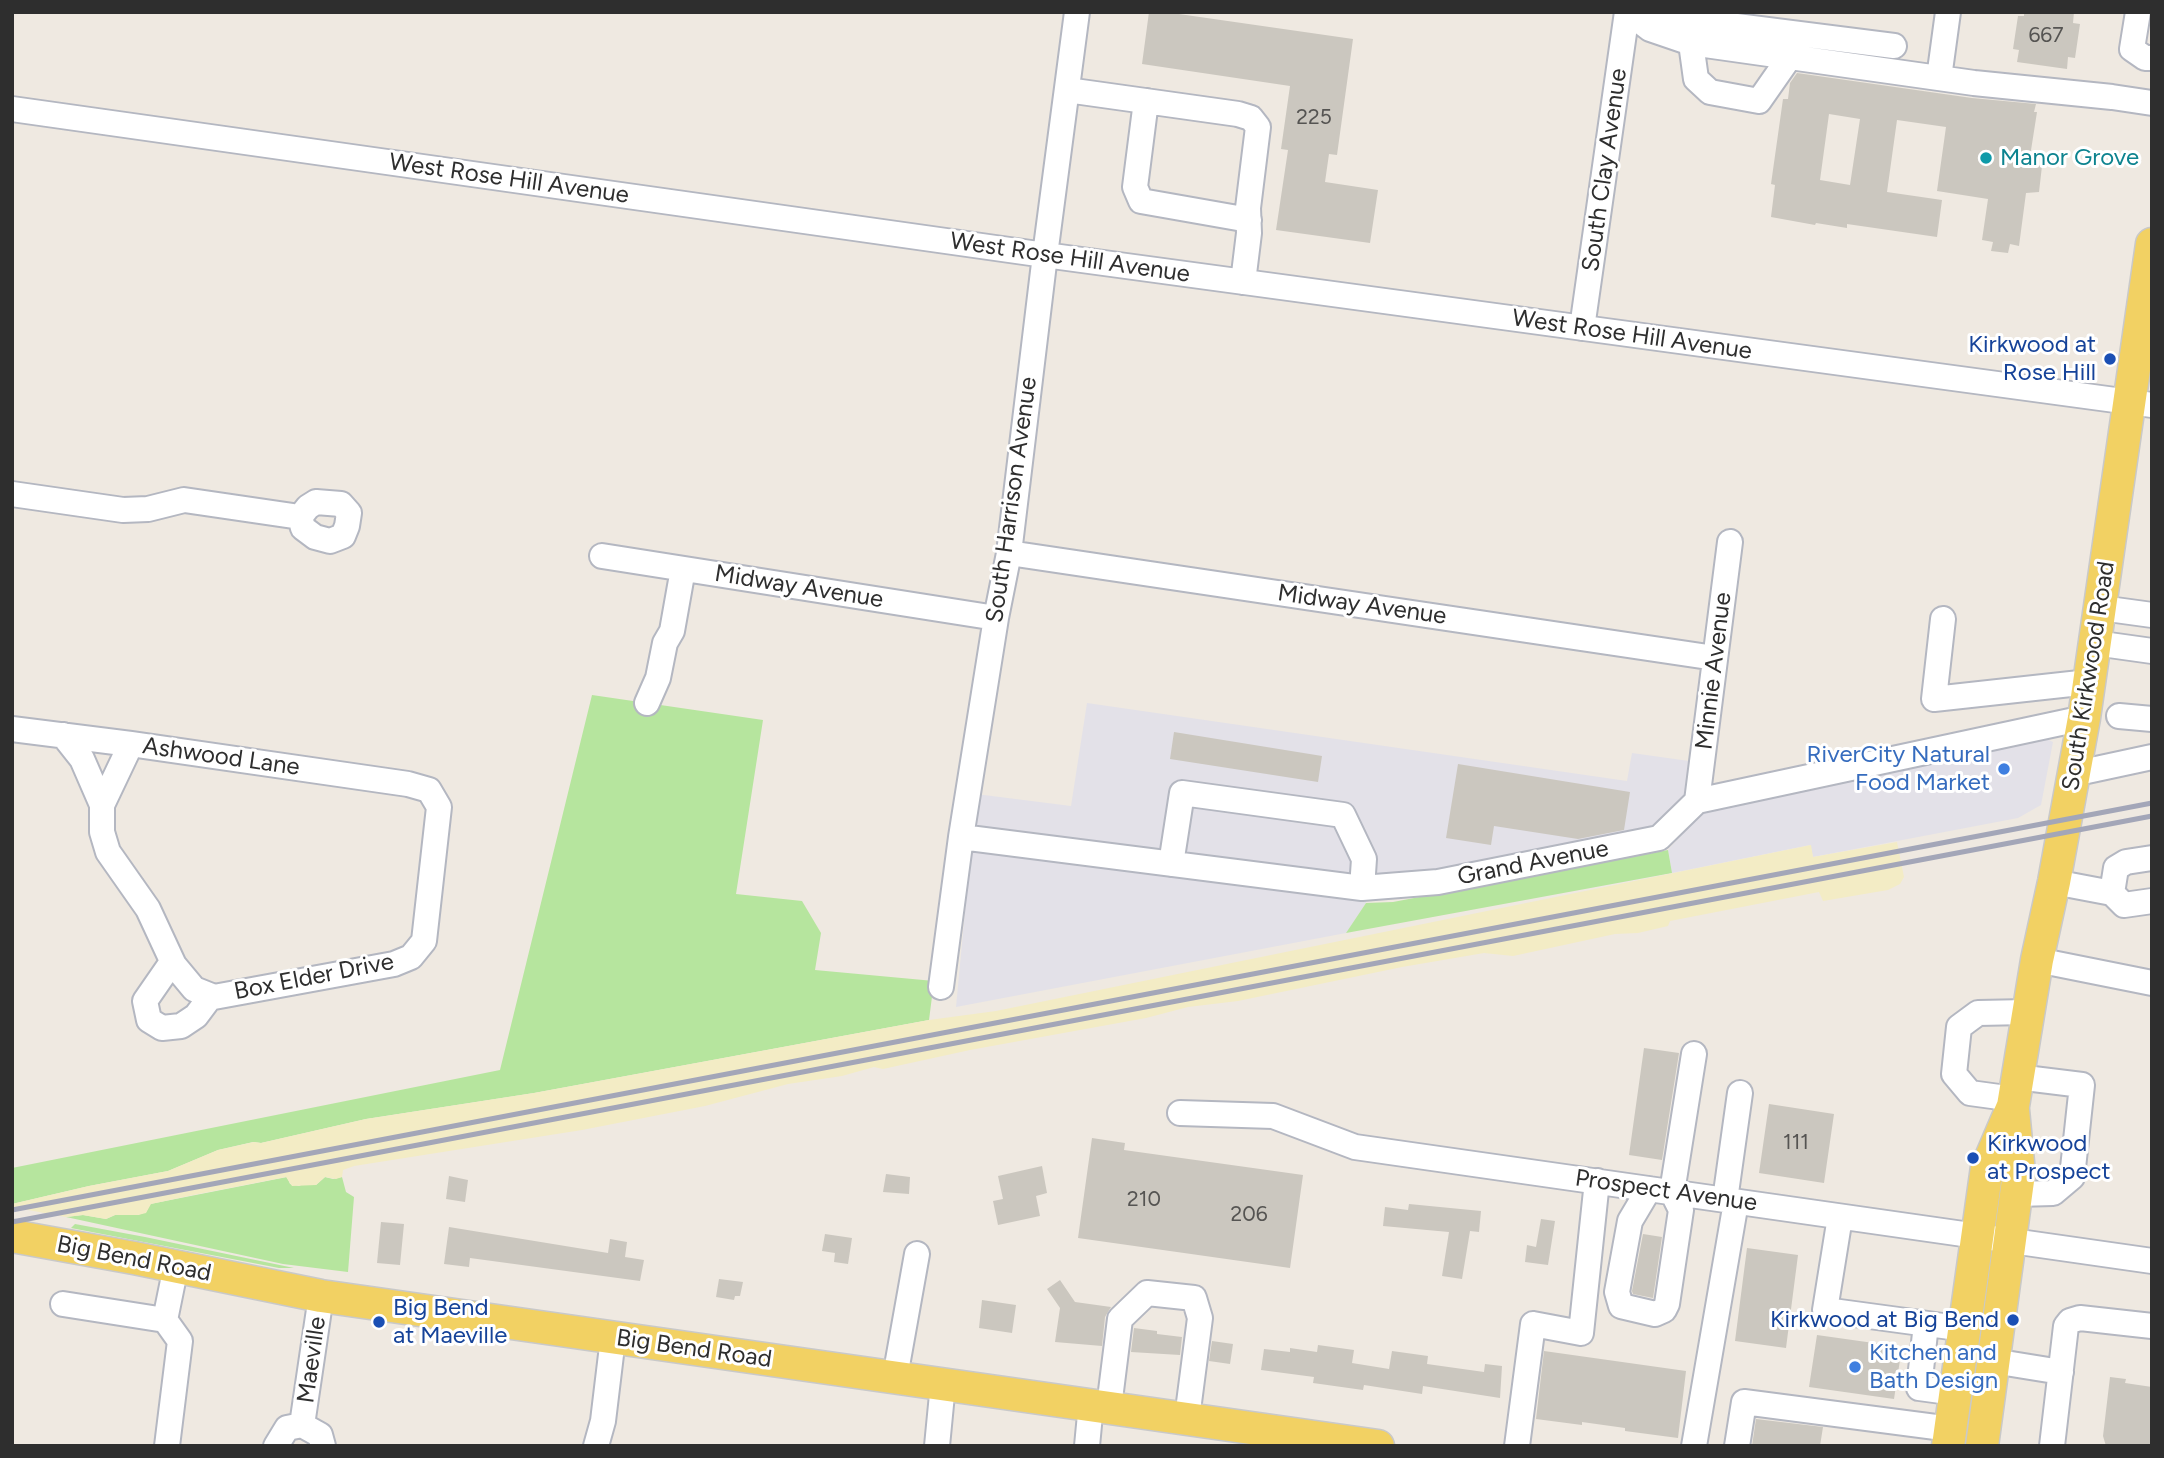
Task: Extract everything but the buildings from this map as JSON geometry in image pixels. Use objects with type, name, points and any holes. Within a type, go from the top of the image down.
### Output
[{"type":"main road","name":"South Kirkwood Road","points":[[1947,1440],[1987,1167],[2014,1094],[2084,718],[2101,608],[2141,404],[2152,244]]},
{"type":"main road","name":"South Kirkwood Road","points":[[1986,1437],[1993,1361],[2020,1173],[2014,1094]]},
{"type":"main road","name":"Big Bend Road","points":[[18,1239],[176,1266],[321,1296],[1100,1405],[1186,1418],[1267,1438],[1378,1446]]},
{"type":"street","name":"South Harrison Avenue","points":[[942,987],[961,837],[1009,552],[1077,12]]},
{"type":"street","points":[[1629,12],[1650,29],[1691,43],[1939,78],[2152,103]]},
{"type":"street","points":[[1629,12],[1884,44],[1871,68]]},
{"type":"street","name":"South Clay Avenue","points":[[1582,328],[1629,12]]},
{"type":"street","points":[[1939,78],[1948,12]]},
{"type":"street","points":[[2138,12],[2132,49],[2145,58],[2152,58]]},
{"type":"street","points":[[1691,43],[1696,79],[1710,92],[1759,101],[1789,58]]},
{"type":"street","points":[[1067,90],[1251,118],[1258,127],[1248,208],[1243,282]]},
{"type":"street","points":[[1146,101],[1135,187],[1141,201],[1249,219]]},
{"type":"street","name":"West Rose Hill Avenue","points":[[12,109],[1045,255],[2141,404]]},
{"type":"street","points":[[12,494],[123,510],[148,509],[184,500],[300,517]]},
{"type":"street","name":"Minnie Avenue","points":[[1698,801],[1730,542]]},
{"type":"street","name":"Midway Avenue","points":[[1009,552],[1715,658]]},
{"type":"street","name":"Midway Avenue","points":[[602,556],[996,618]]},
{"type":"street","points":[[647,703],[658,678],[664,643],[672,631],[683,569]]},
{"type":"street","points":[[2101,608],[2152,615]]},
{"type":"street","points":[[1943,619],[1934,699],[2089,682]]},
{"type":"street","points":[[2095,643],[2152,651]]},
{"type":"street","points":[[2119,716],[2152,719]]},
{"type":"street","points":[[1698,801],[2084,718]]},
{"type":"street","name":"Ashwood Lane","points":[[12,729],[408,784],[429,790]]},
{"type":"street","name":"Box Elder Drive","points":[[63,735],[82,759],[102,805],[102,832],[108,852],[148,909],[172,961],[194,989],[211,996],[394,964],[411,957],[424,941],[437,832],[439,807],[429,790]]},
{"type":"street","name":"Box Elder Drive","points":[[102,805],[131,744]]},
{"type":"street","points":[[2073,774],[2152,757]]},
{"type":"street","points":[[1171,864],[1182,793],[1343,815],[1364,859],[1362,888]]},
{"type":"street","name":"Grand Avenue","points":[[961,837],[1362,888],[1438,882],[1659,838],[1698,801]]},
{"type":"street","points":[[2112,893],[2116,868],[2126,862],[2152,858]]},
{"type":"street","points":[[2054,882],[2112,893],[2124,905],[2152,901]]},
{"type":"street","points":[[2037,960],[2152,983]]},
{"type":"street","name":"Box Elder Drive","points":[[172,961],[145,1001],[149,1020],[162,1028],[181,1026],[196,1016],[211,996]]},
{"type":"street","points":[[2017,1194],[2053,1193],[2072,1177],[2082,1085],[2014,1094],[1969,1093],[1954,1074],[1959,1027],[1978,1013],[2027,1013]]},
{"type":"street","points":[[1660,1191],[1694,1054]]},
{"type":"street","points":[[1694,1446],[1731,1201],[1740,1093]]},
{"type":"street","name":"Prospect Avenue","points":[[1180,1113],[1273,1116],[1355,1146],[2152,1261]]},
{"type":"street","points":[[1517,1446],[1533,1324],[1581,1333],[1597,1181]]},
{"type":"street","points":[[1840,1217],[1825,1310],[1965,1329]]},
{"type":"street","points":[[895,1377],[916,1255]]},
{"type":"street","points":[[165,1320],[176,1266]]},
{"type":"street","points":[[1087,1446],[1100,1405],[1120,1319],[1147,1293],[1195,1298],[1200,1318],[1186,1418]]},
{"type":"street","name":"Maeville","points":[[302,1425],[321,1296]]},
{"type":"street","points":[[63,1304],[165,1320],[180,1340],[166,1446]]},
{"type":"street","points":[[2052,1446],[2066,1326],[2070,1321],[2080,1318],[2152,1326]]},
{"type":"street","points":[[1926,1324],[1919,1388],[1956,1392]]},
{"type":"street","points":[[596,1446],[603,1421],[613,1338]]},
{"type":"street","points":[[1993,1361],[2061,1372]]},
{"type":"street","points":[[937,1446],[943,1384]]},
{"type":"street","points":[[1737,1446],[1744,1402],[1947,1440]]},
{"type":"street","name":"Maeville","points":[[276,1446],[287,1428],[302,1425],[320,1435],[323,1446]]},
{"type":"shaded area","points":[[1087,703],[1627,781],[1632,753],[1689,761],[1683,802],[1660,826],[1422,879],[1369,879],[1366,903],[1346,933],[956,1007],[976,794],[1071,806]]},
{"type":"shaded area","points":[[2043,737],[2053,742],[2041,805],[2018,818],[1813,857],[1810,845],[1672,873],[1668,850],[1702,812]]},
{"type":"green space","points":[[592,695],[763,720],[736,894],[802,901],[821,933],[815,970],[934,981],[929,1020],[534,1093],[366,1119],[218,1150],[168,1171],[12,1204],[12,1168],[500,1070]]},
{"type":"green space","points":[[1668,850],[1672,873],[1346,933],[1366,903],[1393,902]]},
{"type":"green space","points":[[287,1177],[290,1184],[299,1186],[316,1185],[325,1177],[342,1177],[346,1192],[354,1197],[348,1272],[283,1264],[66,1217],[83,1215],[106,1219],[115,1215],[138,1215],[146,1212],[150,1204]]},
{"type":"green space","points":[[75,1224],[294,1268],[279,1268],[71,1228]]},
{"type":"sand","points":[[1897,842],[1904,877],[1900,884],[1888,890],[1823,901],[1819,892],[1670,921],[1668,926],[1638,933],[1615,934],[1513,956],[1484,953],[1238,1001],[1188,1007],[1146,1018],[883,1069],[874,1067],[842,1076],[788,1084],[705,1106],[582,1130],[354,1166],[343,1170],[342,1177],[325,1177],[316,1185],[292,1186],[286,1177],[151,1204],[146,1213],[115,1215],[106,1219],[83,1215],[66,1217],[12,1207],[12,1204],[89,1186],[168,1171],[218,1150],[366,1119],[534,1093],[929,1020],[996,1011],[1811,845],[1813,857]]},
{"type":"railway","points":[[12,1210],[2152,803]]},
{"type":"railway","points":[[12,1222],[2152,816]]},
{"type":"place","name":"Manor Grove","points":[[1986,158]]},
{"type":"place","name":"Kirkwood at Rose Hill","points":[[2110,359]]},
{"type":"place","name":"RiverCity Natural Food Market","points":[[2004,769]]},
{"type":"place","name":"Kirkwood at Prospect","points":[[1973,1158]]},
{"type":"place","name":"Kirkwood at Big Bend","points":[[2013,1320]]},
{"type":"place","name":"Big Bend at Maeville","points":[[379,1322]]},
{"type":"place","name":"Kitchen and Bath Design","points":[[1855,1367]]}]
